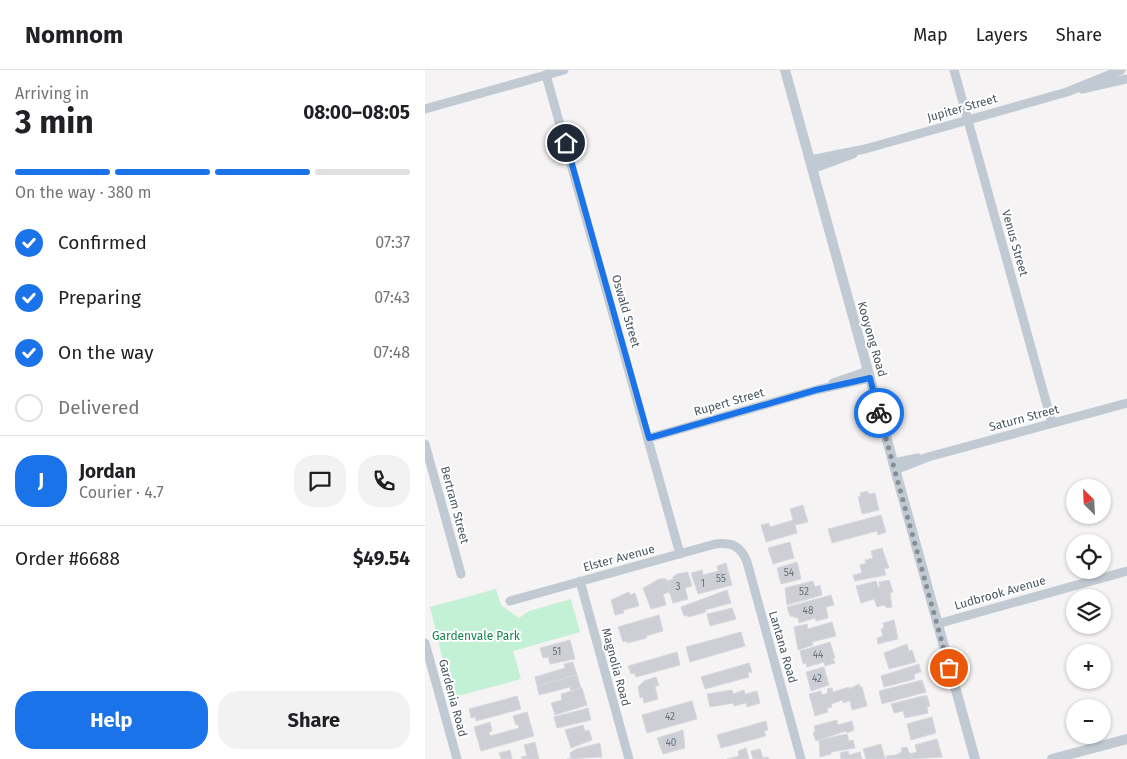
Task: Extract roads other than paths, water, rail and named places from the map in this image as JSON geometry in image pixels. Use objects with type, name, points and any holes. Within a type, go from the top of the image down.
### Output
[{"type":"street","points":[[425,109],[564,70]]},
{"type":"street","name":"Kooyong Road","points":[[785,70],[975,759]]},
{"type":"street","name":"Venus Street","points":[[954,70],[1052,423]]},
{"type":"street","points":[[1119,70],[1124,80]]},
{"type":"street","name":"Jupiter Street","points":[[1067,92],[1119,70]]},
{"type":"street","name":"Oswald Street","points":[[546,75],[680,554]]},
{"type":"street","name":"Jupiter Street","points":[[811,164],[1067,92],[1124,80]]},
{"type":"street","name":"Rupert Street","points":[[649,438],[869,375]]},
{"type":"street","name":"Saturn Street","points":[[894,467],[1127,403]]},
{"type":"street","name":"Bertram Street","points":[[425,444],[461,574]]},
{"type":"street","name":"Elster Avenue","points":[[509,601],[724,543],[735,546]]},
{"type":"street","name":"Lantana Road","points":[[735,546],[742,551],[747,562],[801,759]]},
{"type":"street","name":"Ludbrook Avenue","points":[[937,624],[1127,570]]},
{"type":"street","name":"Magnolia Road","points":[[580,581],[629,759]]},
{"type":"street","name":"Gardenia Road","points":[[425,643],[457,759]]},
{"type":"street","points":[[1052,759],[1127,739]]},
{"type":"park label","name":"Gardenvale Park","points":[[476,636]]}]
